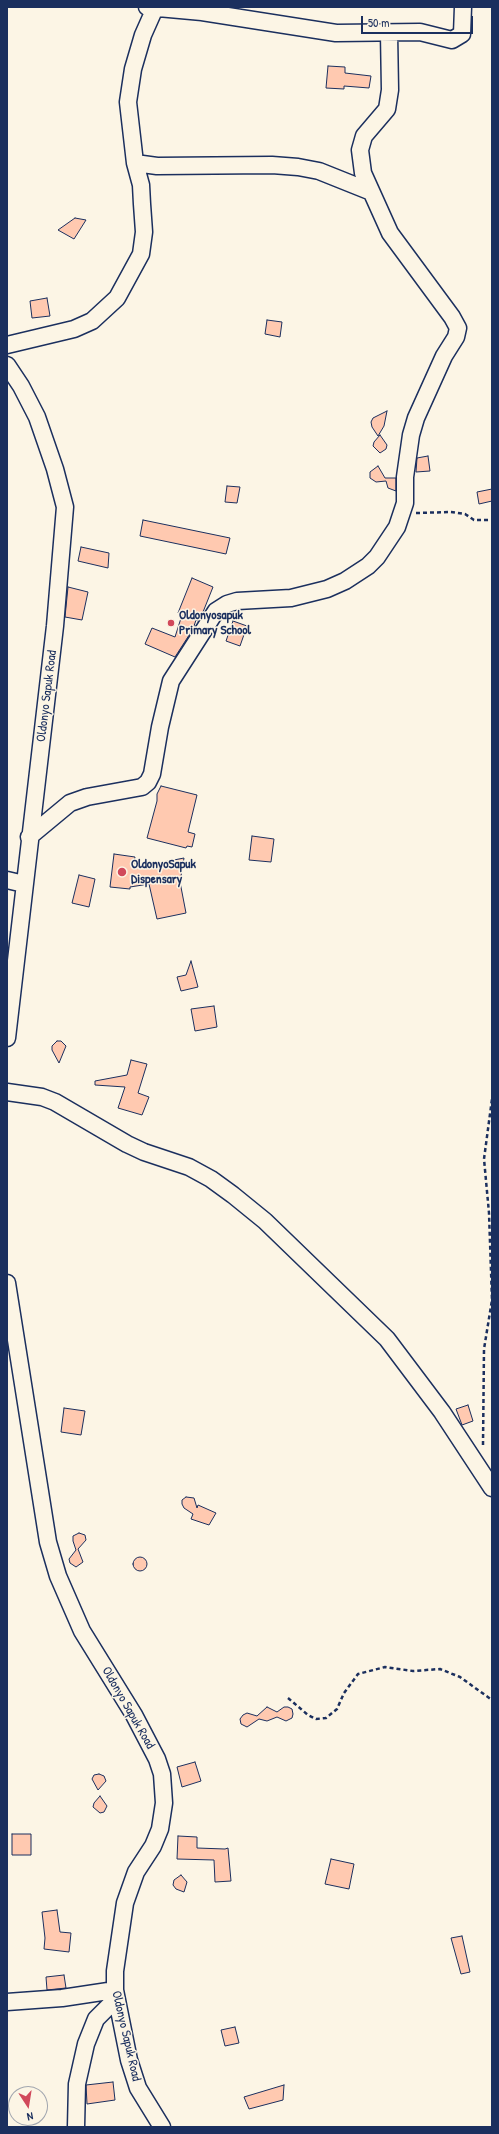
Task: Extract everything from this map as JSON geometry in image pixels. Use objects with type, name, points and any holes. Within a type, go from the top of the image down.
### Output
[{"type":"street","points":[[7,345],[74,329],[92,321],[117,298],[142,254],[144,232],[141,185],[135,163],[128,102],[133,69],[151,7],[202,12],[336,33],[420,32],[452,40],[462,34],[464,7]]},
{"type":"street","points":[[29,837],[70,804],[87,797],[142,787],[148,782],[152,774],[160,726],[171,681],[216,611],[237,601],[291,598],[309,595],[345,581],[368,566],[377,557],[397,527],[405,503],[405,477],[411,435],[416,418],[444,356],[456,337],[458,328],[452,317],[390,233],[369,191],[362,173],[360,150],[364,136],[387,109],[390,90],[389,33]]},
{"type":"street","points":[[135,163],[157,166],[272,165],[298,167],[319,171],[369,191]]},
{"type":"street","name":"Oldonyo Sapuk Road","points":[[7,365],[37,417],[55,469],[65,507],[54,634],[29,837],[7,1038]]},
{"type":"street","points":[[7,880],[24,884]]},
{"type":"street","points":[[7,1092],[42,1097],[55,1102],[127,1144],[144,1152],[189,1167],[233,1195],[266,1221],[387,1339],[442,1412],[492,1488]]},
{"type":"street","name":"Oldonyo Sapuk Road","points":[[7,1283],[48,1542],[58,1576],[82,1631],[134,1715],[154,1753],[162,1774],[164,1802],[160,1829],[153,1846],[136,1872],[125,1903],[115,1971],[115,1994],[129,2060],[138,2088],[162,2127]]},
{"type":"street","points":[[7,2002],[115,1994]]},
{"type":"street","points":[[76,2127],[77,2084],[86,2044],[96,2020],[115,1994]]},
{"type":"path","points":[[402,513],[451,512],[465,514],[474,520],[492,520]]},
{"type":"path","points":[[481,1472],[483,1450],[483,1357],[492,1300],[489,1212],[484,1159],[492,1099]]},
{"type":"path","points":[[288,1698],[308,1715],[316,1719],[326,1718],[337,1709],[344,1693],[358,1674],[385,1667],[413,1671],[440,1669],[460,1677],[492,1700]]},
{"type":"building","points":[[328,66],[345,67],[345,73],[371,76],[369,88],[344,86],[344,89],[326,88]]},
{"type":"building","points":[[75,218],[86,220],[74,239],[58,230]]},
{"type":"building","points":[[47,298],[50,316],[32,318],[30,301]]},
{"type":"building","points":[[267,320],[282,322],[280,337],[265,334]]},
{"type":"building","points":[[387,411],[384,426],[378,436],[372,427],[371,422],[373,418]]},
{"type":"building","points":[[380,435],[387,445],[386,449],[380,453],[373,446],[374,442]]},
{"type":"building","points":[[428,456],[430,471],[416,472],[417,458]]},
{"type":"building","points":[[378,466],[385,478],[396,478],[396,491],[388,488],[386,481],[376,482],[370,478],[370,472]]},
{"type":"building","points":[[227,486],[240,487],[237,503],[225,502]]},
{"type":"building","points":[[492,489],[492,501],[479,504],[477,492]]},
{"type":"building","points":[[143,520],[230,538],[226,554],[140,536]]},
{"type":"building","points":[[81,547],[109,553],[108,568],[78,561]]},
{"type":"building","points":[[192,578],[213,587],[201,617],[198,621],[196,620],[193,629],[175,657],[145,644],[152,628],[175,637],[182,615],[178,613]]},
{"type":"building","points":[[68,587],[88,592],[82,620],[65,617]]},
{"type":"building","points":[[233,621],[247,626],[240,646],[226,641]]},
{"type":"building","points":[[161,786],[197,795],[188,832],[195,834],[192,847],[187,846],[186,848],[147,838],[157,801],[157,794]]},
{"type":"building","points":[[252,836],[274,839],[271,862],[249,860]]},
{"type":"building","points":[[114,854],[135,857],[133,868],[184,858],[180,882],[186,913],[157,919],[149,884],[130,887],[130,889],[110,887]]},
{"type":"building","points":[[79,875],[95,879],[89,907],[72,903]]},
{"type":"building","points":[[191,961],[198,987],[181,991],[177,977],[186,975]]},
{"type":"building","points":[[214,1006],[217,1027],[195,1031],[191,1009]]},
{"type":"building","points":[[57,1041],[61,1041],[66,1046],[59,1063],[52,1050],[52,1046]]},
{"type":"building","points":[[131,1060],[147,1064],[138,1093],[149,1097],[142,1115],[118,1108],[125,1087],[95,1085],[95,1081],[127,1075]]},
{"type":"building","points":[[468,1405],[473,1421],[462,1425],[456,1409]]},
{"type":"building","points":[[64,1408],[85,1411],[81,1435],[61,1432]]},
{"type":"building","points":[[186,1497],[194,1498],[197,1508],[198,1505],[216,1513],[209,1525],[191,1519],[193,1514],[184,1508],[182,1504],[182,1500]]},
{"type":"building","points":[[79,1533],[85,1535],[86,1540],[78,1549],[83,1562],[76,1567],[70,1563],[69,1559],[76,1550],[73,1536]]},
{"type":"building","points":[[140,1557],[145,1559],[147,1564],[145,1569],[140,1571],[135,1569],[133,1564],[135,1559]]},
{"type":"building","points":[[267,1707],[277,1712],[284,1707],[288,1707],[292,1709],[292,1718],[286,1721],[277,1717],[267,1721],[259,1719],[247,1727],[241,1724],[240,1719],[243,1715],[247,1713],[257,1716]]},
{"type":"building","points":[[195,1762],[201,1781],[182,1787],[177,1767]]},
{"type":"building","points":[[99,1774],[104,1776],[106,1781],[98,1790],[92,1779],[94,1775]]},
{"type":"building","points":[[100,1796],[107,1806],[104,1812],[100,1813],[93,1807],[94,1803]]},
{"type":"building","points":[[12,1834],[31,1834],[31,1855],[12,1855]]},
{"type":"building","points":[[178,1836],[197,1837],[197,1848],[228,1848],[231,1881],[215,1882],[214,1860],[177,1859]]},
{"type":"building","points":[[331,1859],[354,1864],[349,1889],[325,1884]]},
{"type":"building","points":[[181,1875],[187,1882],[184,1892],[176,1889],[173,1885],[174,1880]]},
{"type":"building","points":[[57,1910],[60,1932],[71,1933],[69,1952],[44,1949],[45,1938],[42,1912]]},
{"type":"building","points":[[462,1936],[470,1972],[461,1974],[451,1938]]},
{"type":"building","points":[[64,1975],[66,1988],[47,1990],[46,1977]]},
{"type":"building","points":[[235,2027],[239,2043],[225,2046],[221,2030]]},
{"type":"building","points":[[113,2082],[115,2100],[87,2104],[86,2085]]},
{"type":"building","points":[[284,2085],[283,2100],[249,2109],[244,2097]]},
{"type":"place","name":"Oldonyosapuk Primary School","points":[[171,623]]},
{"type":"place","name":"OldonyoSapuk Dispensary","points":[[122,872]]}]
